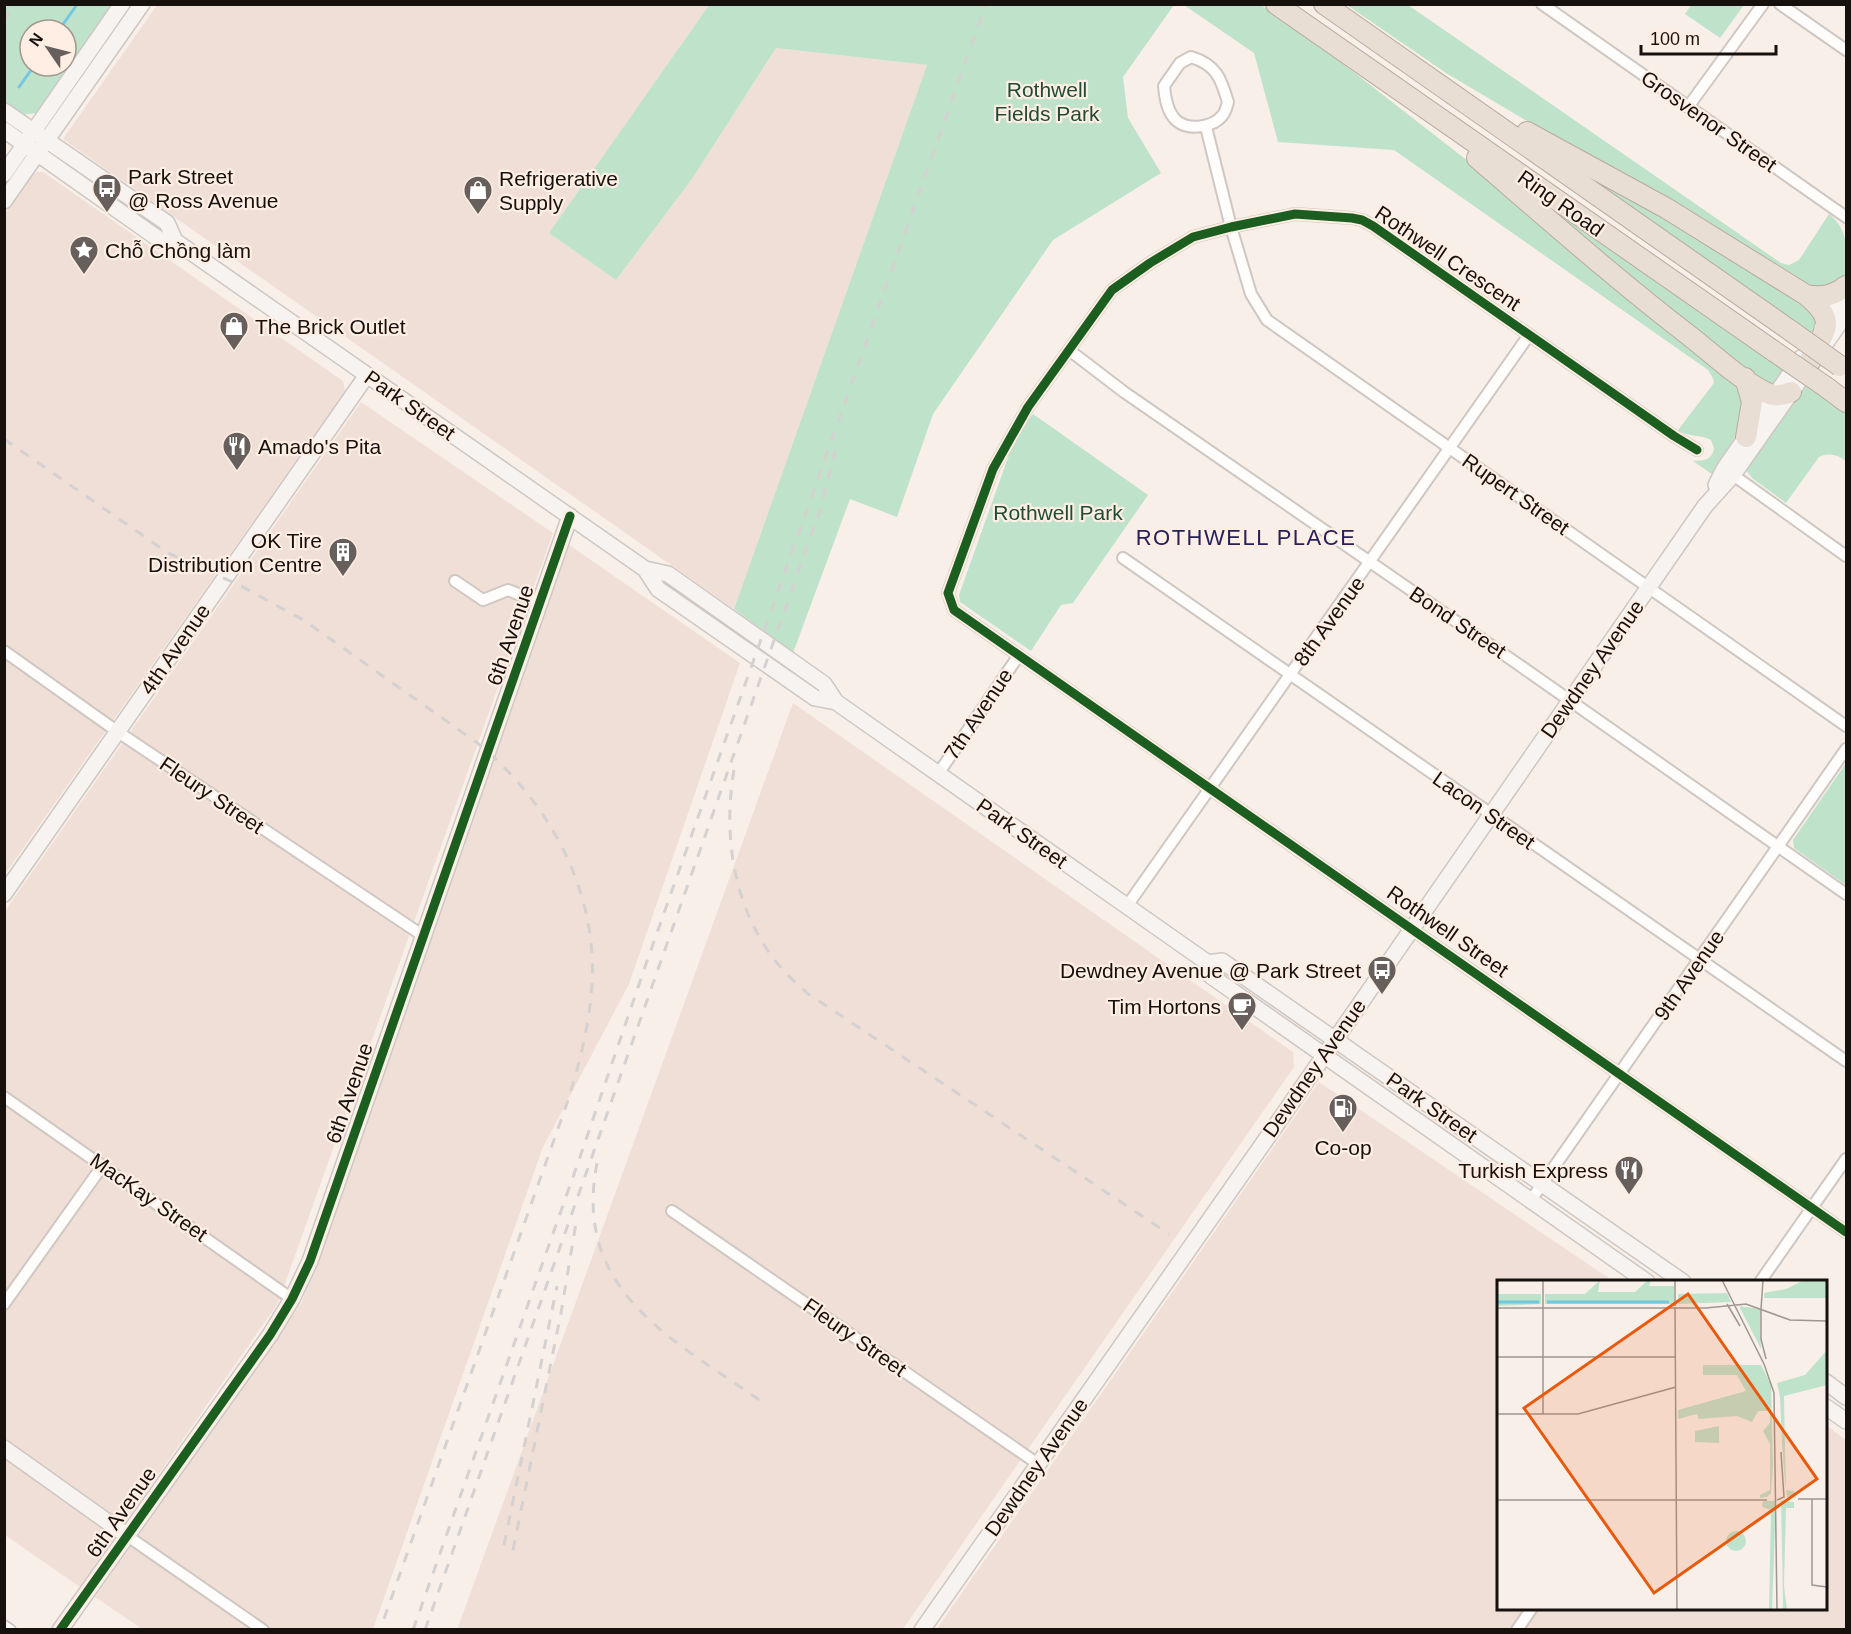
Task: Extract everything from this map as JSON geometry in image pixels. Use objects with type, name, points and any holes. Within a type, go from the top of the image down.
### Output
[{"type":"highway","name":"Ring Road","points":[[1276,4],[1846,402]]},
{"type":"highway","name":"Ring Road","points":[[1324,4],[1843,368]]},
{"type":"highway","points":[[1396,88],[1670,321],[1765,392],[1783,394]]},
{"type":"highway","points":[[1450,91],[1666,208],[1806,295],[1823,311],[1826,322],[1825,334],[1810,357],[1807,370]]},
{"type":"highway","points":[[1806,295],[1825,297],[1846,286]]},
{"type":"highway","points":[[1745,378],[1752,402],[1746,437]]},
{"type":"street","points":[[4,201],[31,150],[122,4]]},
{"type":"street","points":[[40,136],[142,4]]},
{"type":"street","name":"Grosvenor Street","points":[[1542,4],[1846,217]]},
{"type":"street","points":[[1688,107],[1763,4]]},
{"type":"street","points":[[1783,6],[1846,50]]},
{"type":"street","points":[[1191,57],[1198,59],[1219,74],[1228,102],[1222,116],[1206,127],[1184,125],[1176,121],[1166,102],[1164,86],[1180,63],[1191,57]]},
{"type":"street","name":"Park Street","points":[[4,111],[167,223],[176,242]]},
{"type":"street","name":"Rupert Street","points":[[1206,127],[1231,227],[1251,294],[1268,320],[1846,726]]},
{"type":"street","name":"Park Street","points":[[4,130],[160,240],[176,242],[645,569],[668,574],[824,684],[836,702],[1208,963],[1211,976],[1646,1280]]},
{"type":"street","points":[[4,174],[31,150]]},
{"type":"street","name":"Rothwell Crescent","points":[[1029,662],[954,610],[948,593],[993,469],[1028,407],[1112,290],[1150,262],[1193,237],[1295,214],[1362,220],[1697,450]]},
{"type":"street","name":"Dewdney Avenue","points":[[922,1629],[1705,506],[1733,475],[1846,293]]},
{"type":"street","name":"Dewdney Avenue","points":[[1705,506],[1724,469],[1746,437],[1807,370],[1846,314]]},
{"type":"street","name":"8th Avenue","points":[[1127,906],[1529,335]]},
{"type":"street","name":"Bond Street","points":[[1069,350],[1124,392],[1846,894]]},
{"type":"street","name":"4th Avenue","points":[[4,894],[367,375]]},
{"type":"street","points":[[1733,475],[1846,556]]},
{"type":"street","name":"6th Avenue","points":[[60,1629],[263,1344],[292,1299],[310,1261],[570,516]]},
{"type":"street","name":"Lacon Street","points":[[1123,558],[1846,1061]]},
{"type":"street","points":[[455,581],[483,600],[508,590],[540,603]]},
{"type":"street","name":"Fleury Street","points":[[4,651],[118,732],[422,936]]},
{"type":"street","name":"7th Avenue","points":[[938,774],[1019,655]]},
{"type":"street","name":"Rothwell Street","points":[[1029,662],[1846,1232]]},
{"type":"street","name":"9th Avenue","points":[[1531,1200],[1846,749]]},
{"type":"street","name":"Park Street","points":[[1208,963],[1222,961],[1682,1280]]},
{"type":"street","name":"MacKay Street","points":[[4,1097],[292,1299]]},
{"type":"street","points":[[1761,1280],[1846,1159]]},
{"type":"street","points":[[4,1304],[103,1165]]},
{"type":"street","name":"Fleury Street","points":[[672,1211],[1038,1464]]},
{"type":"street","points":[[1827,1383],[1846,1397]]},
{"type":"street","points":[[1827,1408],[1846,1421]]},
{"type":"street","points":[[4,1448],[263,1629]]},
{"type":"street","points":[[1517,1629],[1531,1610]]},
{"type":"street","points":[[4,1626],[9,1629]]},
{"type":"shaded area","points":[[157,5],[709,5],[549,233],[616,280],[692,179],[776,48],[927,65],[734,609],[63,139]]},
{"type":"shaded area","points":[[37,172],[43,172],[343,381],[345,391],[5,874],[5,214],[31,176]]},
{"type":"shaded area","points":[[361,402],[553,533],[278,1303],[80,1587],[5,1535],[5,911]]},
{"type":"shaded area","points":[[569,545],[740,663],[629,984],[543,1147],[373,1629],[142,1629],[95,1597],[302,1302]]},
{"type":"shaded area","points":[[793,703],[1293,1052],[1294,1067],[903,1629],[457,1630]]},
{"type":"shaded area","points":[[1319,1082],[1612,1280],[1497,1280],[1497,1610],[1827,1610],[1827,1426],[1846,1440],[1846,1629],[936,1630]]},
{"type":"green space","points":[[5,5],[115,5],[78,56],[78,18],[18,18],[18,78],[62,78],[37,113],[20,115],[5,104]]},
{"type":"green space","name":"Rothwell Fields Park","points":[[709,5],[1174,5],[1123,77],[1128,118],[1161,173],[1053,240],[933,414],[897,517],[850,499],[793,653],[734,609],[927,65],[776,48],[692,179],[616,280],[549,233]]},
{"type":"green space","points":[[1184,5],[1261,5],[1342,63],[1473,165],[1737,384],[1744,397],[1741,426],[1713,475],[1693,461],[1707,459],[1711,455],[1714,448],[1711,440],[1678,430],[1714,383],[1708,370],[1394,150],[1278,142],[1254,53]]},
{"type":"green space","points":[[1347,5],[1408,5],[1781,263],[1789,265],[1799,260],[1829,214],[1844,235],[1846,277],[1828,290],[1809,288],[1446,73]]},
{"type":"green space","points":[[1691,5],[1744,5],[1720,38],[1685,14]]},
{"type":"green space","points":[[1549,152],[1634,197],[1812,308],[1818,323],[1810,336]]},
{"type":"green space","points":[[1539,199],[1787,370],[1774,388],[1721,354]]},
{"type":"green space","points":[[1807,384],[1846,412],[1846,461],[1833,455],[1819,457],[1786,503],[1752,478],[1746,470]]},
{"type":"green space","name":"Rothwell Park","points":[[1033,414],[1148,495],[1073,603],[1061,605],[1031,651],[960,602],[959,595],[1014,441]]},
{"type":"green space","points":[[1846,763],[1846,885],[1794,848],[1793,840]]},
{"type":"waterway","points":[[68,18],[76,6]]},
{"type":"waterway","points":[[19,87],[25,78]]},
{"type":"railway","points":[[4,21],[16,4]]},
{"type":"railway","points":[[413,1630],[986,4]]},
{"type":"railway","points":[[4,439],[168,553],[241,586],[305,621],[476,742],[502,765],[546,819],[577,882],[587,915],[592,950],[591,1001],[579,1062],[566,1106],[380,1630]]},
{"type":"railway","points":[[425,1630],[820,510],[836,448]]},
{"type":"railway","points":[[734,770],[730,823],[736,876],[743,902],[754,927],[767,950],[787,974],[807,993],[1169,1234]]},
{"type":"railway","points":[[597,1163],[593,1208],[600,1246],[615,1279],[637,1307],[664,1333],[762,1402]]},
{"type":"railway","points":[[513,1550],[561,1313],[577,1217]]},
{"type":"railway","points":[[504,1545],[557,1286]]},
{"type":"cycle path","points":[[1697,450],[1373,226],[1352,218],[1295,214],[1193,237],[1112,290],[1028,407],[993,469],[948,593],[954,610],[1846,1232]]},
{"type":"cycle path","points":[[60,1630],[270,1335],[292,1299],[310,1261],[570,516]]},
{"type":"place","name":"Park Street @ Ross Avenue","points":[[107,214]]},
{"type":"place","name":"Refrigerative Supply","points":[[478,216]]},
{"type":"place","name":"Chỗ Chồng làm","points":[[84,276]]},
{"type":"place","name":"The Brick Outlet","points":[[234,352]]},
{"type":"place","name":"Amado's Pita","points":[[237,472]]},
{"type":"place","name":"OK Tire Distribution Centre","points":[[343,578]]},
{"type":"place","name":"Dewdney Avenue @ Park Street","points":[[1382,996]]},
{"type":"place","name":"Tim Hortons","points":[[1242,1032]]},
{"type":"place","name":"Co-op","points":[[1343,1134]]},
{"type":"place","name":"Turkish Express","points":[[1629,1196]]},
{"type":"district","name":"ROTHWELL PLACE","points":[[1246,537]]}]
